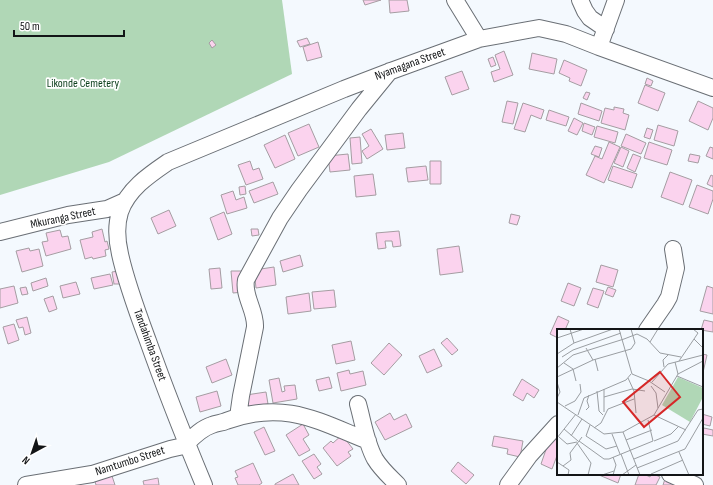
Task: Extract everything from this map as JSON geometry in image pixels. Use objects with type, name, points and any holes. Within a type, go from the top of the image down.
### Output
[{"type":"street","points":[[455,0],[479,39]]},
{"type":"street","points":[[580,0],[590,18],[606,29]]},
{"type":"street","points":[[599,48],[616,0]]},
{"type":"street","name":"Nyamagana Street","points":[[125,201],[135,188],[146,178],[168,162],[344,89],[479,39],[540,28],[566,34],[599,48],[713,88]]},
{"type":"street","points":[[238,417],[240,396],[255,327],[255,319],[246,286],[246,280],[280,218],[299,190],[359,109],[391,71]]},
{"type":"street","name":"Mkuranga Street","points":[[0,232],[68,215],[107,209],[125,201]]},
{"type":"street","name":"Tandahimba Street","points":[[125,201],[120,211],[118,223],[120,254],[138,315],[204,485]]},
{"type":"street","points":[[647,329],[669,297],[676,268],[673,249]]},
{"type":"street","points":[[358,404],[368,441],[376,460],[398,485]]},
{"type":"street","points":[[187,444],[200,432],[211,425],[258,412],[284,413],[320,421],[368,441]]},
{"type":"street","points":[[508,485],[529,456],[557,426]]},
{"type":"street","name":"Namtumbo Street","points":[[26,485],[92,474],[187,444]]},
{"type":"street","points":[[672,475],[694,485]]},
{"type":"green space","name":"Likonde Cemetery","points":[[0,0],[282,0],[292,74],[109,162],[0,195]]},
{"type":"building","points":[[363,0],[381,0],[365,5]]},
{"type":"building","points":[[389,0],[407,0],[409,11],[390,13]]},
{"type":"building","points":[[307,38],[310,44],[300,47],[297,41]]},
{"type":"building","points":[[212,40],[216,45],[212,48],[209,43]]},
{"type":"building","points":[[318,42],[322,57],[307,61],[303,47]]},
{"type":"building","points":[[504,51],[513,75],[494,82],[491,72],[500,69],[495,55]]},
{"type":"building","points":[[532,53],[557,59],[554,74],[529,69]]},
{"type":"building","points":[[493,57],[496,65],[491,67],[488,59]]},
{"type":"building","points":[[564,60],[587,70],[581,86],[569,81],[570,78],[559,73]]},
{"type":"building","points":[[462,71],[469,89],[452,95],[445,77]]},
{"type":"building","points":[[647,78],[653,81],[651,86],[645,84]]},
{"type":"building","points":[[645,85],[665,93],[658,111],[638,103]]},
{"type":"building","points":[[586,92],[590,93],[587,100],[583,98]]},
{"type":"building","points":[[507,101],[518,103],[513,124],[502,122]]},
{"type":"building","points":[[698,101],[713,108],[713,118],[708,130],[689,121]]},
{"type":"building","points":[[523,103],[544,110],[541,119],[531,115],[525,132],[514,129]]},
{"type":"building","points":[[581,103],[602,111],[599,121],[578,114]]},
{"type":"building","points":[[614,107],[624,109],[623,113],[629,115],[625,130],[601,123],[605,108],[614,110]]},
{"type":"building","points":[[549,110],[569,117],[566,126],[546,120]]},
{"type":"building","points":[[574,118],[583,123],[577,135],[568,131]]},
{"type":"building","points":[[584,123],[595,127],[592,135],[582,131]]},
{"type":"building","points":[[309,124],[319,147],[298,156],[288,133]]},
{"type":"building","points":[[658,125],[678,131],[674,146],[654,140]]},
{"type":"building","points":[[597,126],[618,132],[615,143],[594,137]]},
{"type":"building","points":[[647,128],[653,130],[650,139],[644,137]]},
{"type":"building","points":[[371,129],[383,149],[367,159],[362,151],[369,146],[362,134]]},
{"type":"building","points":[[403,133],[405,148],[387,150],[385,135]]},
{"type":"building","points":[[626,134],[646,143],[641,154],[621,146]]},
{"type":"building","points":[[285,135],[295,159],[275,168],[264,145]]},
{"type":"building","points":[[360,137],[362,163],[352,164],[350,138]]},
{"type":"building","points":[[609,142],[620,147],[604,183],[586,175],[595,156],[602,159]]},
{"type":"building","points":[[649,142],[672,150],[667,165],[644,158]]},
{"type":"building","points":[[595,146],[602,148],[599,157],[591,154]]},
{"type":"building","points":[[621,147],[629,151],[623,167],[614,163]]},
{"type":"building","points":[[710,147],[713,148],[713,159],[706,156]]},
{"type":"building","points":[[348,154],[350,170],[330,172],[328,156]]},
{"type":"building","points":[[633,154],[641,157],[635,172],[627,168]]},
{"type":"building","points":[[690,154],[700,156],[698,163],[688,161]]},
{"type":"building","points":[[250,161],[253,170],[259,168],[263,179],[246,185],[238,165]]},
{"type":"building","points":[[430,161],[441,161],[441,184],[430,184]]},
{"type":"building","points":[[426,166],[428,180],[408,182],[406,168]]},
{"type":"building","points":[[613,166],[637,174],[632,188],[608,180]]},
{"type":"building","points":[[670,172],[692,180],[683,205],[661,197]]},
{"type":"building","points":[[373,174],[376,195],[356,197],[354,176]]},
{"type":"building","points":[[711,175],[713,176],[713,187],[707,184]]},
{"type":"building","points":[[273,182],[278,194],[254,203],[249,191]]},
{"type":"building","points":[[697,185],[713,191],[713,199],[708,214],[689,207]]},
{"type":"building","points":[[245,186],[246,194],[240,195],[239,187]]},
{"type":"building","points":[[233,191],[236,200],[244,197],[247,208],[227,214],[221,195]]},
{"type":"building","points":[[169,210],[176,226],[158,234],[151,218]]},
{"type":"building","points":[[224,212],[232,234],[218,240],[210,218]]},
{"type":"building","points":[[511,214],[520,216],[517,225],[509,223]]},
{"type":"building","points":[[102,229],[105,242],[107,241],[109,249],[105,250],[106,256],[85,259],[80,240],[93,237],[92,232]]},
{"type":"building","points":[[251,229],[258,229],[259,235],[252,236]]},
{"type":"building","points":[[60,230],[62,237],[68,236],[71,249],[46,256],[42,242],[48,241],[46,233]]},
{"type":"building","points":[[399,231],[401,246],[393,247],[392,241],[385,241],[386,248],[378,249],[376,233]]},
{"type":"building","points":[[459,246],[463,272],[440,275],[437,249]]},
{"type":"building","points":[[29,248],[30,251],[39,249],[43,266],[22,272],[16,251]]},
{"type":"building","points":[[300,255],[303,266],[283,272],[280,261]]},
{"type":"building","points":[[601,265],[618,270],[613,287],[596,282]]},
{"type":"building","points":[[274,267],[276,285],[256,288],[254,270]]},
{"type":"building","points":[[220,268],[222,288],[211,289],[209,269]]},
{"type":"building","points":[[118,271],[120,284],[114,284],[112,272]]},
{"type":"building","points":[[231,271],[242,271],[244,292],[233,293]]},
{"type":"building","points":[[110,274],[113,285],[94,289],[91,278]]},
{"type":"building","points":[[46,278],[48,286],[33,291],[31,283]]},
{"type":"building","points":[[76,282],[80,294],[63,298],[60,286]]},
{"type":"building","points":[[568,283],[581,288],[574,306],[561,301]]},
{"type":"building","points":[[14,286],[18,303],[0,308],[0,289]]},
{"type":"building","points":[[707,286],[713,288],[713,314],[700,311]]},
{"type":"building","points":[[26,287],[28,294],[22,295],[20,288]]},
{"type":"building","points":[[608,287],[616,290],[613,297],[605,294]]},
{"type":"building","points":[[593,288],[604,291],[598,308],[587,304]]},
{"type":"building","points":[[334,290],[336,307],[314,309],[312,292]]},
{"type":"building","points":[[309,293],[311,311],[288,314],[286,297]]},
{"type":"building","points":[[53,296],[57,309],[49,312],[44,299]]},
{"type":"building","points":[[558,316],[569,321],[565,329],[557,329],[557,338],[550,334]]},
{"type":"building","points":[[27,317],[31,333],[25,335],[23,327],[19,328],[16,320]]},
{"type":"building","points":[[704,320],[713,322],[713,332],[701,329]]},
{"type":"building","points":[[14,324],[19,340],[8,344],[3,327]]},
{"type":"building","points":[[447,338],[458,350],[452,355],[441,343]]},
{"type":"building","points":[[351,341],[355,360],[336,364],[332,345]]},
{"type":"building","points":[[389,343],[402,355],[384,375],[371,363]]},
{"type":"building","points":[[434,349],[442,366],[427,373],[419,356]]},
{"type":"building","points":[[703,354],[707,355],[703,373]]},
{"type":"building","points":[[226,359],[232,375],[212,383],[206,367]]},
{"type":"building","points":[[349,370],[350,374],[363,371],[366,385],[341,391],[337,373]]},
{"type":"building","points":[[329,377],[332,388],[319,391],[316,380]]},
{"type":"building","points":[[279,378],[282,392],[285,391],[284,386],[295,385],[297,399],[273,403],[269,380]]},
{"type":"building","points":[[522,379],[539,390],[534,398],[527,393],[523,401],[513,395]]},
{"type":"building","points":[[217,391],[221,406],[200,412],[196,397]]},
{"type":"building","points":[[266,392],[268,404],[248,407],[246,395]]},
{"type":"building","points":[[390,413],[394,420],[406,414],[412,427],[385,440],[375,422]]},
{"type":"building","points":[[703,414],[712,417],[710,426],[703,424]]},
{"type":"building","points":[[303,424],[309,435],[303,439],[310,450],[299,456],[286,435]]},
{"type":"building","points":[[264,427],[275,451],[265,455],[254,432]]},
{"type":"building","points":[[704,428],[713,430],[713,436],[703,434]]},
{"type":"building","points":[[342,435],[353,449],[348,452],[351,456],[337,466],[323,448],[331,441],[333,443]]},
{"type":"building","points":[[494,436],[523,441],[520,457],[507,454],[508,449],[492,446]]},
{"type":"building","points":[[550,438],[557,440],[557,456],[552,469],[541,464]]},
{"type":"building","points":[[314,454],[321,464],[317,467],[322,474],[314,479],[302,461]]},
{"type":"building","points":[[458,462],[474,475],[466,484],[451,471]]},
{"type":"building","points":[[253,463],[262,483],[259,485],[238,485],[235,478],[238,477],[235,471]]},
{"type":"building","points":[[111,473],[115,485],[96,485],[94,478]]},
{"type":"building","points":[[293,474],[299,485],[275,485],[275,484]]},
{"type":"building","points":[[599,475],[621,475],[618,483]]},
{"type":"building","points":[[639,475],[646,475],[650,477],[651,475],[656,475],[660,477],[656,485],[635,485]]},
{"type":"building","points":[[158,478],[159,485],[144,485],[143,481]]},
{"type":"building","points":[[665,479],[682,485],[663,485]]}]
